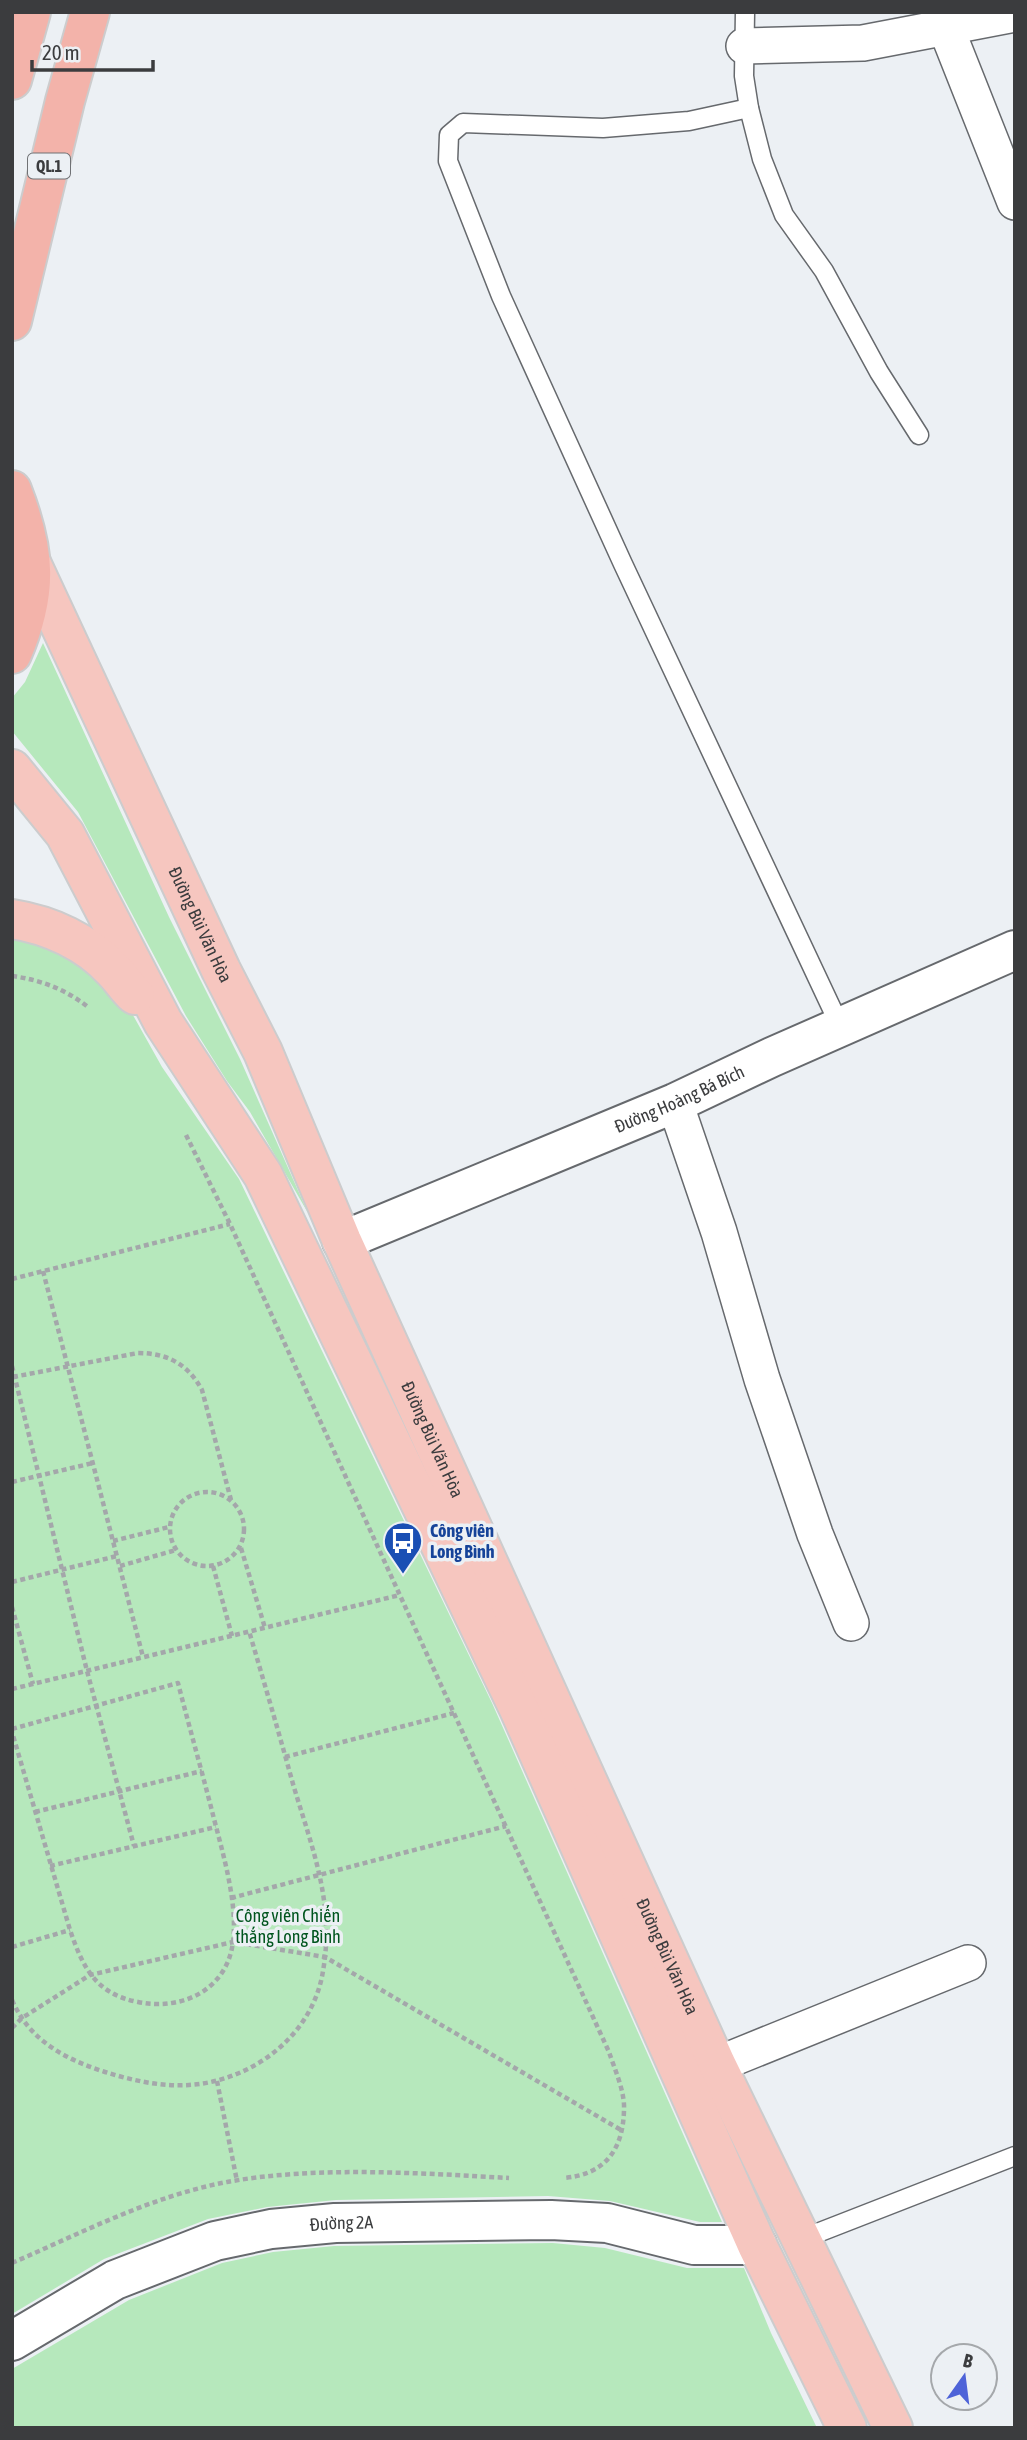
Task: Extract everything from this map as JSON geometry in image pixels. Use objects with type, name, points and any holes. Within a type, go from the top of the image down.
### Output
[{"type":"highway","points":[[12,80],[31,12]]},
{"type":"highway","name":"QL.1","points":[[12,321],[65,101],[90,12]]},
{"type":"highway","points":[[12,489],[26,525],[32,565],[26,621],[12,654]]},
{"type":"main road","name":"Đường Bùi Văn Hòa","points":[[32,565],[221,970],[263,1052],[699,2071],[757,2245],[847,2428]]},
{"type":"main road","name":"Đường Bùi Văn Hòa","points":[[12,769],[65,834],[163,1021],[263,1175],[519,1709],[699,2071],[802,2239],[893,2428]]},
{"type":"main road","points":[[12,919],[33,922],[62,933],[89,949],[113,969],[130,991],[163,1021]]},
{"type":"main road","points":[[303,1258],[342,1241]]},
{"type":"main road","points":[[757,2245],[802,2239]]},
{"type":"street","points":[[744,29],[863,43],[1015,14]]},
{"type":"street","points":[[946,28],[1015,202]]},
{"type":"street","name":"Đường Hoàng Bá Bích","points":[[342,1241],[675,1103],[840,1026],[1015,950]]},
{"type":"street","points":[[675,1103],[719,1232],[762,1379],[815,1534],[851,1623]]},
{"type":"street","points":[[699,2071],[968,1963]]},
{"type":"street","name":"Đường 2A","points":[[12,2341],[116,2280],[215,2241],[271,2229],[335,2223],[551,2220],[607,2223],[694,2245],[757,2245]]},
{"type":"lane","points":[[744,29],[744,76],[749,108],[762,159],[784,215],[824,271],[879,372],[919,435]]},
{"type":"lane","points":[[749,108],[689,121],[603,128],[463,123],[449,135],[448,161],[506,308],[840,1026]]},
{"type":"lane","points":[[802,2239],[1015,2156]]},
{"type":"path","points":[[12,976],[57,987],[96,1013]]},
{"type":"path","points":[[184,1133],[230,1224],[609,2052],[624,2108],[619,2141],[606,2163],[597,2170],[583,2176],[554,2178]]},
{"type":"path","points":[[12,1279],[230,1224]]},
{"type":"path","points":[[43,1271],[143,1657]]},
{"type":"path","points":[[14,1377],[68,1365],[151,1353],[177,1361],[187,1369],[202,1390],[231,1500]]},
{"type":"path","points":[[12,1366],[134,1846]]},
{"type":"path","points":[[12,1482],[93,1463]]},
{"type":"path","points":[[196,1493],[220,1494],[231,1500],[240,1510],[245,1522],[241,1547],[233,1558],[213,1566],[195,1565],[184,1558],[176,1550],[169,1527],[177,1507],[196,1493]]},
{"type":"path","points":[[113,1541],[169,1527]]},
{"type":"path","points":[[241,1547],[264,1628]]},
{"type":"path","points":[[120,1566],[176,1550]]},
{"type":"path","points":[[12,1583],[117,1556]]},
{"type":"path","points":[[213,1566],[232,1636]]},
{"type":"path","points":[[12,1689],[400,1595]]},
{"type":"path","points":[[12,1607],[33,1684]]},
{"type":"path","points":[[12,2000],[22,2018],[48,2047],[88,2067],[155,2083],[188,2085],[217,2081],[246,2070],[286,2044],[300,2028],[316,2000],[325,1957],[327,1917],[319,1874],[250,1631]]},
{"type":"path","points":[[178,1683],[226,1866],[233,1942],[226,1966],[212,1987],[189,1998],[156,2006],[126,2000],[106,1991],[90,1975],[77,1952],[70,1930],[12,1730],[97,1706],[178,1683]]},
{"type":"path","points":[[285,1757],[454,1713]]},
{"type":"path","points":[[35,1812],[202,1772]]},
{"type":"path","points":[[230,1898],[506,1826]]},
{"type":"path","points":[[50,1866],[216,1827]]},
{"type":"path","points":[[12,1947],[70,1930]]},
{"type":"path","points":[[12,2028],[22,2018],[90,1975],[233,1942],[325,1957],[621,2130]]},
{"type":"path","points":[[217,2081],[237,2181]]},
{"type":"path","points":[[12,2263],[112,2219],[188,2193],[237,2181],[303,2174],[436,2174],[518,2178]]},
{"type":"green space","points":[[43,643],[169,917],[240,1059],[308,1213],[250,1112],[186,1016],[78,812],[12,731],[12,698],[25,682]]},
{"type":"green space","name":"Công viên Chiến thắng Long Bình","points":[[12,932],[57,946],[129,1008],[162,1067],[239,1179],[492,1703],[722,2222],[700,2222],[610,2201],[548,2196],[336,2200],[267,2207],[208,2219],[104,2259],[12,2314]]},
{"type":"green space","points":[[553,2243],[605,2248],[687,2268],[744,2268],[771,2333],[817,2428],[12,2428],[12,2369],[129,2300],[222,2263],[273,2252],[334,2246]]},
{"type":"place","name":"Công viên Long Bình","points":[[403,1575]]}]
